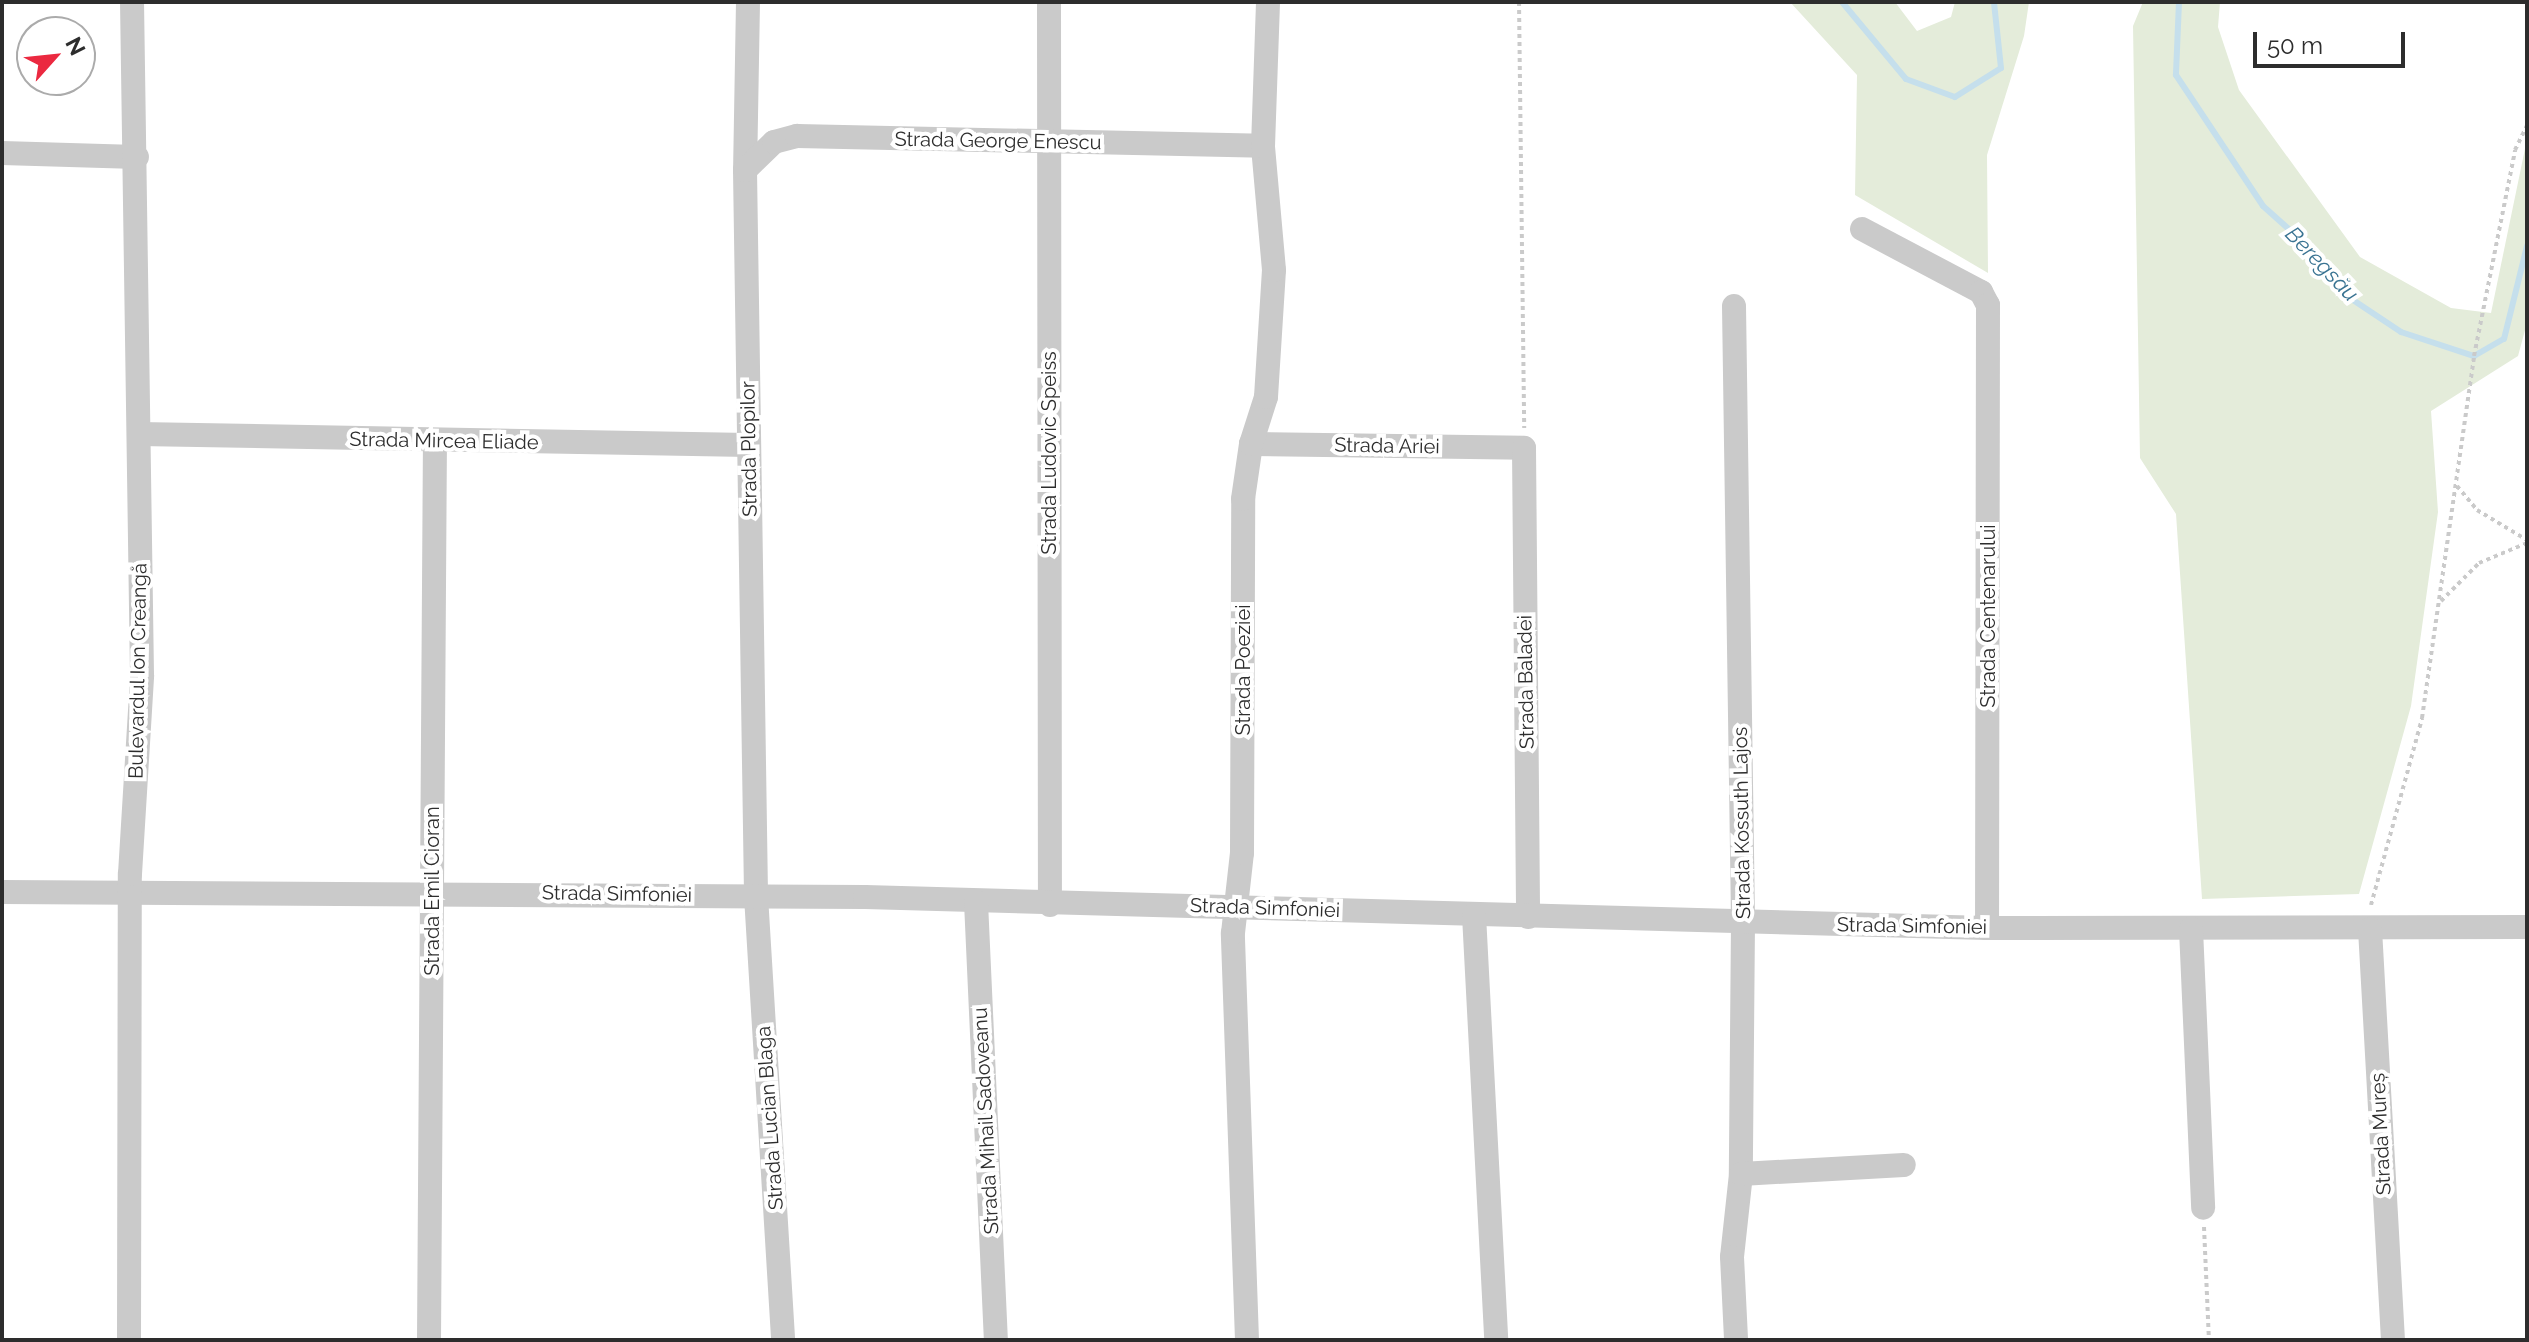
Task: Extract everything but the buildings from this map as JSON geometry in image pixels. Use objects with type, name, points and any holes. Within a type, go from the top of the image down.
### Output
[{"type":"street","name":"Bulevardul Ion Creangă","points":[[129,1340],[130,896],[142,675],[137,157],[132,2]]},
{"type":"street","name":"Strada Plopilor","points":[[748,2],[745,170],[756,896]]},
{"type":"street","name":"Strada Ludovic Speiss","points":[[1049,2],[1050,905]]},
{"type":"street","name":"Strada Poeziei","points":[[1247,1340],[1233,933],[1242,853],[1243,499],[1251,444],[1266,397],[1274,270],[1263,146],[1268,2]]},
{"type":"street","name":"Strada George Enescu","points":[[745,170],[774,142],[797,136],[1263,146]]},
{"type":"street","points":[[2,153],[137,157]]},
{"type":"street","name":"Strada Centenarului","points":[[1862,229],[1981,292],[1988,305],[1987,928]]},
{"type":"street","name":"Strada Kossuth Lajos","points":[[1734,306],[1743,922],[1741,1174],[1732,1257],[1736,1340]]},
{"type":"street","name":"Strada Mircea Eliade","points":[[139,434],[749,445]]},
{"type":"street","name":"Strada Emil Cioran","points":[[429,1340],[435,441]]},
{"type":"street","name":"Strada Ariei","points":[[1251,444],[1524,448]]},
{"type":"street","name":"Strada Baladei","points":[[1524,448],[1528,917]]},
{"type":"street","name":"Strada Simfoniei","points":[[2,892],[130,896],[432,893],[756,896],[1050,905],[1237,906],[1528,917],[1987,928],[2527,927]]},
{"type":"street","name":"Strada Lucian Blaga","points":[[756,896],[783,1340]]},
{"type":"street","name":"Strada Mihail Sadoveanu","points":[[976,902],[996,1340]]},
{"type":"street","points":[[1474,915],[1496,1340]]},
{"type":"street","points":[[2191,929],[2203,1208]]},
{"type":"street","name":"Strada Mureș","points":[[2370,929],[2393,1340]]},
{"type":"street","points":[[1741,1174],[1904,1165]]},
{"type":"path","points":[[1519,2],[1524,448]]},
{"type":"path","points":[[2370,929],[2371,897],[2422,718],[2497,239],[2515,150],[2527,125]]},
{"type":"path","points":[[2457,486],[2477,510],[2527,542]]},
{"type":"path","points":[[2439,602],[2479,563],[2527,542]]},
{"type":"path","points":[[2203,1208],[2209,1340]]},
{"type":"green space","points":[[1790,2],[1895,2],[1917,31],[1951,17],[1955,2],[2029,2],[2024,36],[1987,155],[1988,273],[1855,195],[1857,75]]},
{"type":"green space","points":[[2143,2],[2220,2],[2218,27],[2239,90],[2360,257],[2451,308],[2491,313],[2527,139],[2527,323],[2518,356],[2431,411],[2438,512],[2411,706],[2359,894],[2202,899],[2176,514],[2140,458],[2133,26]]},
{"type":"waterway","name":"Beregsău","points":[[1842,2],[1906,79],[1955,97],[2001,68],[1994,2]]},
{"type":"waterway","name":"Beregsău","points":[[2179,2],[2176,75],[2263,206],[2310,248],[2347,296],[2401,332],[2474,356],[2504,339],[2527,246]]}]
